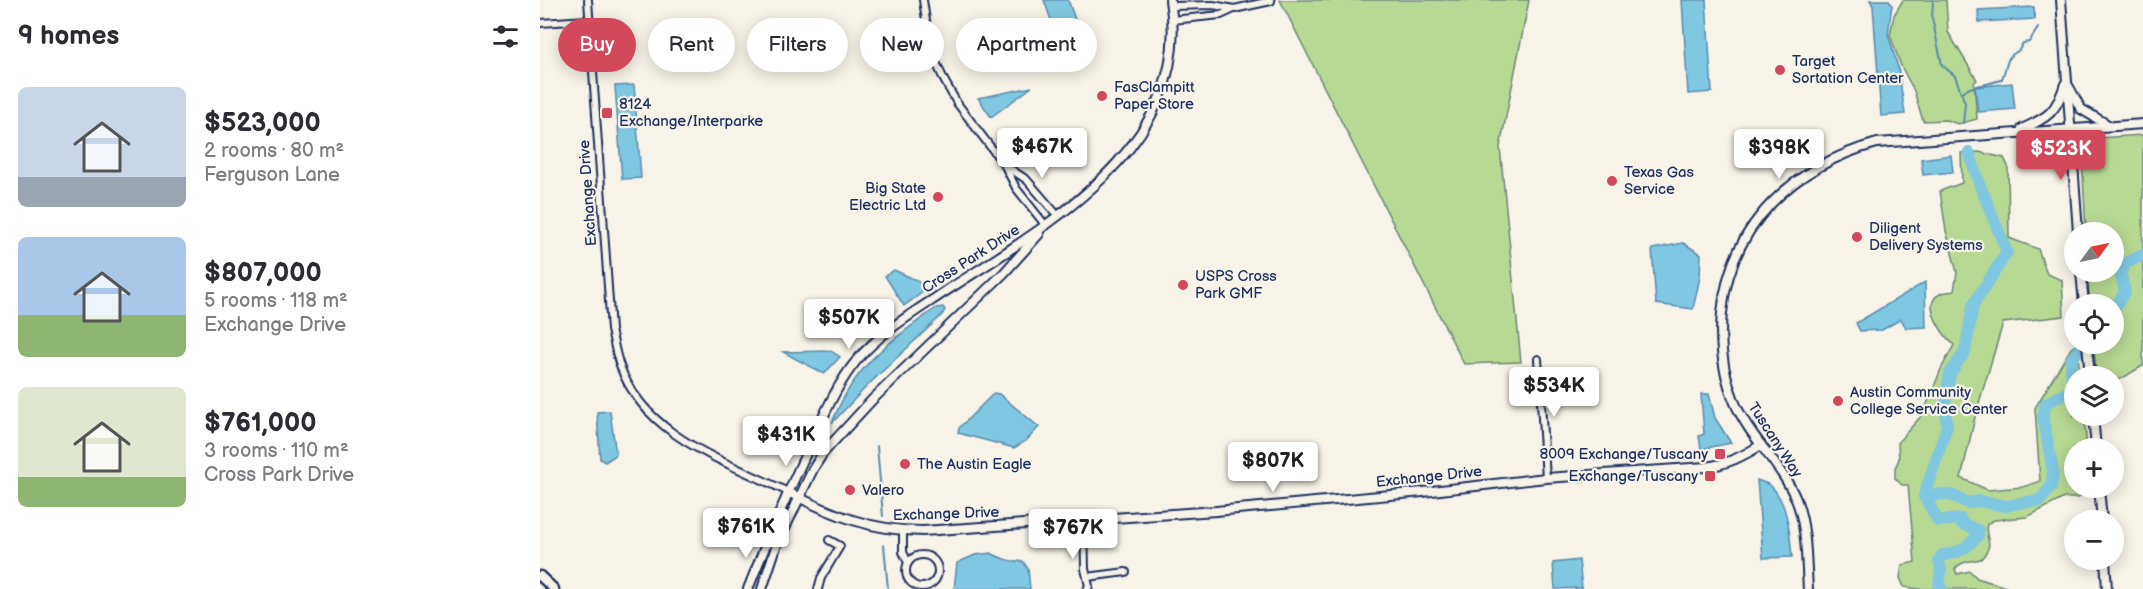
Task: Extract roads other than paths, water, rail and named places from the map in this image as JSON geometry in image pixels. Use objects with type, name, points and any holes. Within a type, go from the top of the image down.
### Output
[{"type":"main road","points":[[540,576],[554,589]]},
{"type":"street","name":"Exchange Drive","points":[[588,0],[588,18]]},
{"type":"street","points":[[923,0],[928,34],[935,60],[944,80],[957,103],[1005,166],[1016,188],[1046,226]]},
{"type":"street","points":[[2061,0],[2077,222]]},
{"type":"street","points":[[1172,20],[1221,15],[1234,9],[1271,1]]},
{"type":"street","points":[[1170,3],[1213,5],[1234,9]]},
{"type":"street","name":"Cross Park Drive","points":[[748,589],[788,492],[829,405],[856,361],[900,321],[1046,226],[1110,173],[1144,128],[1166,78],[1171,51],[1170,3]]},
{"type":"street","points":[[540,23],[558,22]]},
{"type":"street","name":"Exchange Drive","points":[[592,72],[611,330],[620,367],[639,400],[670,432],[688,443],[788,492],[860,523],[903,531],[923,531],[1423,492],[1546,478],[1706,467],[1739,459],[1761,445]]},
{"type":"street","points":[[2066,80],[2081,109],[2093,118],[2110,125]]},
{"type":"street","points":[[2016,131],[2055,110],[2066,80]]},
{"type":"street","name":"Tuscany Way","points":[[1808,589],[1802,517],[1782,474],[1735,403],[1721,349],[1723,299],[1736,257],[1749,230],[1763,212],[1794,183],[1812,170],[1854,149],[1877,142],[2143,124]]},
{"type":"street","points":[[1005,166],[1027,180],[1058,216]]},
{"type":"street","name":"Cross Park Drive","points":[[762,589],[776,547],[823,453],[841,432],[1004,273],[1046,226]]},
{"type":"street","points":[[1538,359],[1546,478]]},
{"type":"street","points":[[1084,520],[1086,577],[1089,586],[1087,589]]},
{"type":"street","points":[[903,531],[903,552],[908,563],[906,573],[909,586],[927,586],[936,579],[938,568],[932,558],[927,555],[916,556],[908,563]]},
{"type":"street","points":[[829,540],[848,548]]},
{"type":"street","points":[[818,589],[821,578],[840,546]]},
{"type":"street","points":[[2106,570],[2107,589]]},
{"type":"street","points":[[1086,577],[1126,572]]},
{"type":"water","points":[[1044,0],[1068,0],[1075,18],[1050,18]]},
{"type":"water","points":[[1682,0],[1706,0],[1712,92],[1688,94]]},
{"type":"water","points":[[1870,0],[1889,0],[1892,5],[1888,34],[1898,67],[1905,114],[1881,116],[1873,6]]},
{"type":"water","points":[[2034,7],[2035,19],[1979,22],[1978,10]]},
{"type":"water","points":[[2012,83],[2015,109],[1978,112],[1975,87]]},
{"type":"water","points":[[634,85],[641,178],[622,179],[615,86]]},
{"type":"water","points":[[1032,87],[991,117],[978,98]]},
{"type":"water","points":[[1951,155],[1953,172],[1923,175],[1921,159]]},
{"type":"water","points":[[1683,243],[1701,254],[1700,277],[1693,309],[1656,304],[1652,249]]},
{"type":"water","points":[[894,270],[916,280],[927,289],[904,306],[885,276]]},
{"type":"water","points":[[1925,282],[1926,327],[1906,328],[1901,319],[1882,330],[1860,331],[1856,323]]},
{"type":"water","points":[[943,307],[945,310],[942,315],[868,385],[832,423],[851,385],[874,357],[936,308]]},
{"type":"water","points":[[831,351],[840,357],[824,374],[783,352]]},
{"type":"water","points":[[994,393],[999,394],[1039,427],[1026,441],[1014,448],[958,433],[959,428]]},
{"type":"water","points":[[1701,394],[1709,394],[1715,418],[1731,443],[1701,449],[1699,436],[1704,434]]},
{"type":"water","points":[[610,411],[616,455],[605,462],[600,459],[597,412]]},
{"type":"water","points":[[1757,480],[1771,486],[1781,501],[1787,519],[1792,557],[1763,558]]},
{"type":"water","points":[[991,553],[1006,560],[1023,561],[1028,569],[1030,589],[954,589],[957,563],[975,555]]},
{"type":"water","points":[[1579,560],[1582,588],[1555,589],[1553,563]]},
{"type":"waterway","points":[[1933,0],[1932,18],[1942,65],[1955,76],[1965,103],[1963,123]]},
{"type":"waterway","points":[[1962,92],[1971,87],[2002,79],[2009,57],[2019,50],[2023,43],[2029,42],[2038,28]]},
{"type":"waterway","points":[[1942,589],[1939,585],[1941,570],[1939,561],[1942,555],[1954,553],[1966,547],[1978,535],[1978,530],[1962,524],[1961,519],[1938,521],[1924,496],[1947,426],[1945,407],[1950,373],[1965,352],[1973,305],[2007,252],[1969,152]]},
{"type":"waterway","points":[[2124,294],[2120,272],[2126,263],[2143,255]]},
{"type":"waterway","points":[[1928,500],[1937,494],[1951,495],[1968,503],[1979,501],[2006,506],[2039,501],[2051,487],[2053,472],[2043,416],[2046,403],[2072,390],[2071,360],[2076,354]]},
{"type":"waterway","points":[[877,446],[883,516]]},
{"type":"waterway","points":[[884,545],[888,589]]},
{"type":"place","name":"Target Sortation Center","points":[[1780,70]]},
{"type":"place","name":"FasClampitt Paper Store","points":[[1102,96]]},
{"type":"place","name":"8124 Exchange/Interparke","points":[[607,113]]},
{"type":"place","name":"Texas Gas Service","points":[[1612,181]]},
{"type":"place","name":"Big State Electric Ltd","points":[[938,197]]},
{"type":"place","name":"Diligent Delivery Systems","points":[[1857,237]]},
{"type":"place","name":"USPS Cross Park GMF","points":[[1183,285]]},
{"type":"place","name":"Austin Community College Service Center","points":[[1838,401]]},
{"type":"place","name":"8009 Exchange/Tuscany","points":[[1720,454]]},
{"type":"place","name":"The Austin Eagle","points":[[905,464]]},
{"type":"place","name":"Exchange/Tuscany","points":[[1710,476]]},
{"type":"place","name":"Valero","points":[[850,490]]}]
